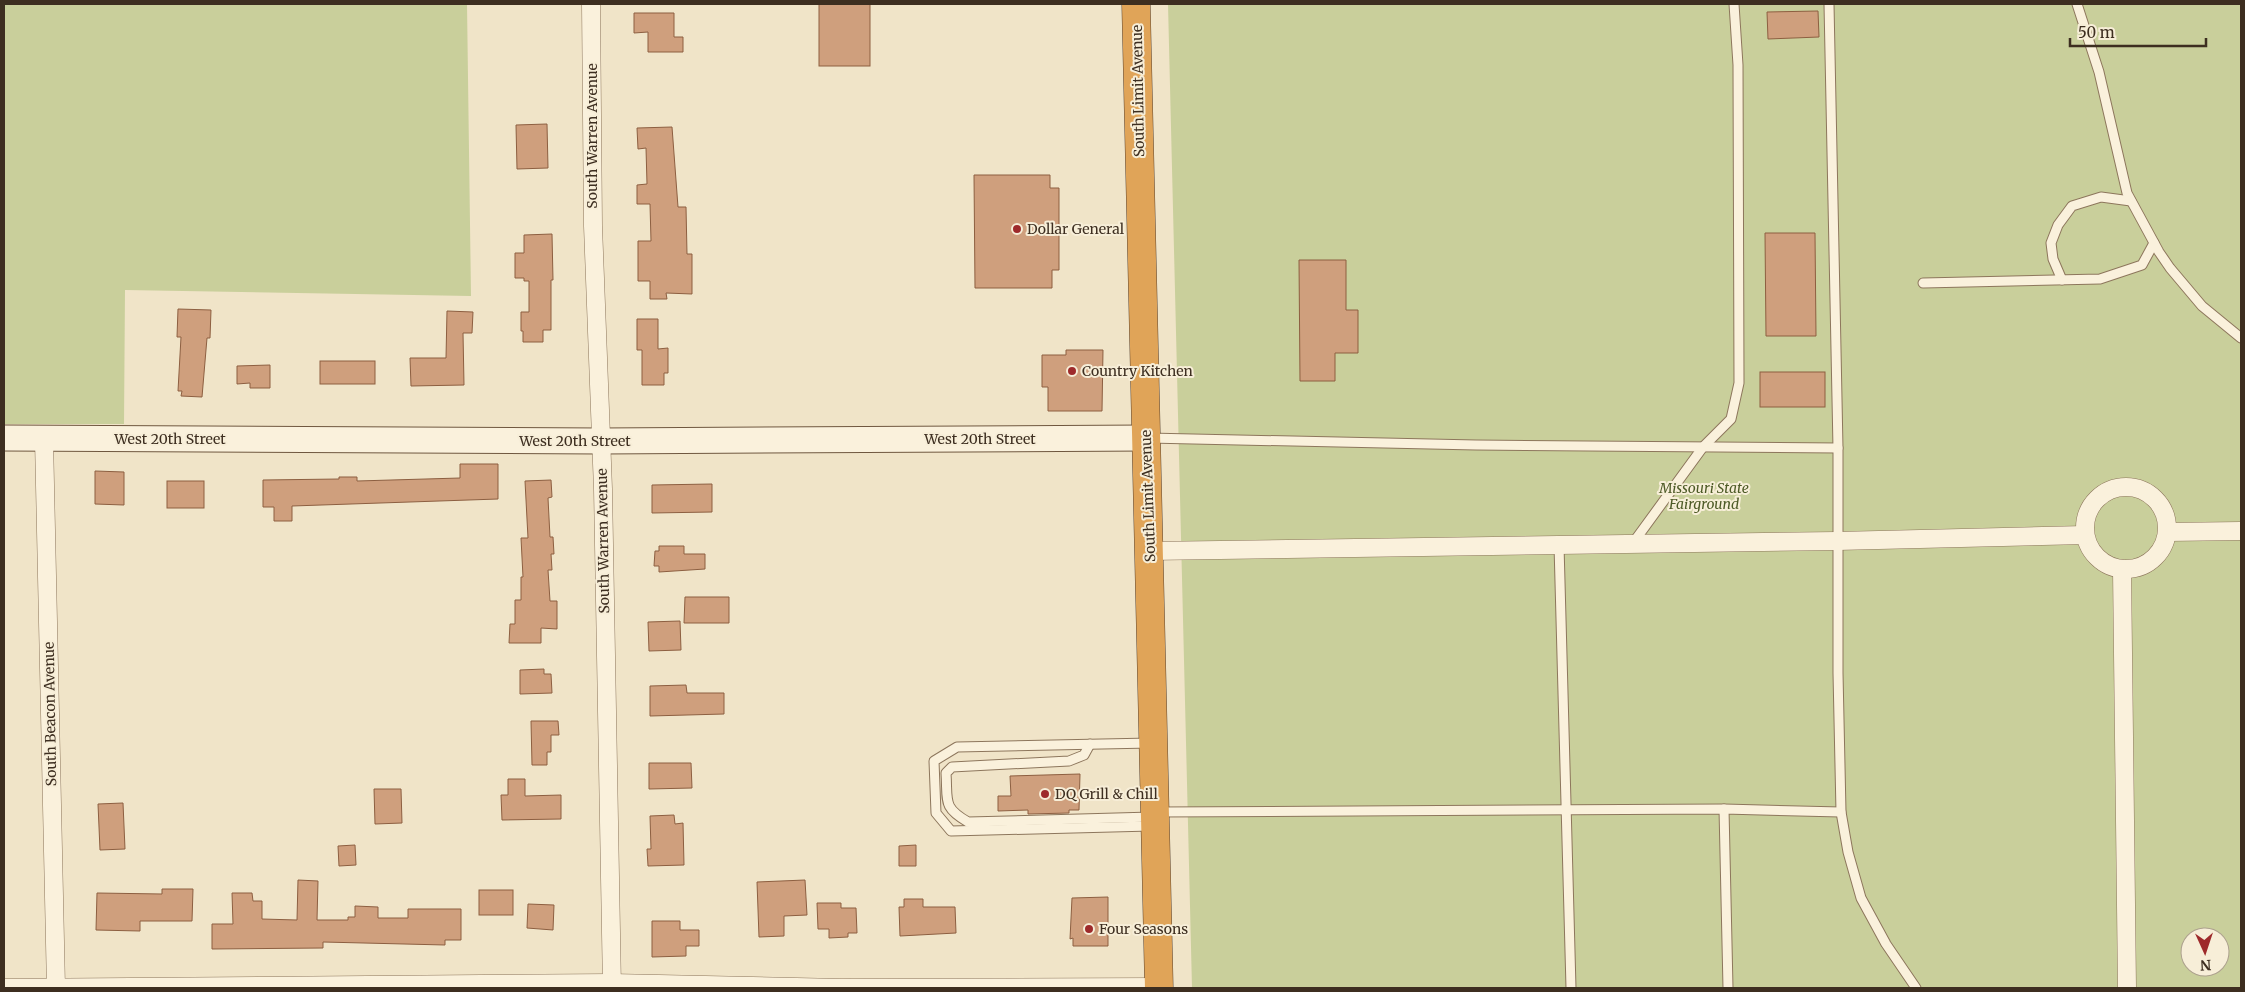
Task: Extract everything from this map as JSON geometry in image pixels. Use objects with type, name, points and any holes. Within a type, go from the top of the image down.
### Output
[{"type":"highway","name":"South Limit Avenue","points":[[1136,4],[1159,988]]},
{"type":"street","name":"South Warren Avenue","points":[[591,4],[593,226],[601,441],[612,986]]},
{"type":"street","name":"West 20th Street","points":[[4,438],[601,441],[1146,438]]},
{"type":"street","name":"South Beacon Avenue","points":[[44,439],[56,988]]},
{"type":"street","points":[[2123,488],[2136,489],[2148,494],[2158,504],[2164,515],[2167,532],[2158,554],[2148,563],[2136,568],[2122,569],[2109,566],[2089,548],[2085,535],[2085,522],[2094,504],[2109,491],[2123,488]]},
{"type":"street","points":[[2167,532],[2241,531]]},
{"type":"street","points":[[1150,551],[1838,541],[2085,535]]},
{"type":"street","points":[[2122,569],[2128,988]]},
{"type":"street","points":[[4,988],[612,986],[1159,988]]},
{"type":"lane","points":[[1633,543],[1703,447],[1731,419],[1739,383],[1738,65],[1734,4]]},
{"type":"lane","points":[[1828,4],[1838,448],[1838,673],[1841,812],[1848,852],[1861,898],[1886,944],[1916,988]]},
{"type":"lane","points":[[2077,4],[2099,72],[2127,193],[2170,268],[2202,306],[2241,338]]},
{"type":"lane","points":[[2062,280],[2053,260],[2051,243],[2058,224],[2072,206],[2101,197],[2131,201]]},
{"type":"lane","points":[[1923,283],[2100,279],[2142,265],[2154,243]]},
{"type":"lane","points":[[1146,438],[1476,445],[1838,448]]},
{"type":"lane","points":[[1559,545],[1571,988]]},
{"type":"lane","points":[[1154,742],[957,746],[934,761],[936,812],[950,831],[1156,818]]},
{"type":"lane","points":[[1090,744],[1084,755],[1070,762],[952,767],[946,773],[948,804],[954,814],[968,822],[1567,809],[1724,809],[1841,812]]},
{"type":"lane","points":[[1724,809],[1728,988]]},
{"type":"green space","points":[[4,4],[467,4],[471,296],[125,290],[124,424],[4,424]]},
{"type":"green space","name":"Missouri State Fairground","points":[[1168,4],[2241,4],[2241,988],[1192,988]]},
{"type":"building","points":[[819,4],[870,4],[870,66],[819,66]]},
{"type":"building","points":[[1818,11],[1819,37],[1768,39],[1767,12]]},
{"type":"building","points":[[634,13],[674,13],[674,37],[683,37],[683,52],[648,52],[648,32],[634,33]]},
{"type":"building","points":[[547,124],[548,168],[517,169],[516,125]]},
{"type":"building","points":[[672,127],[678,207],[686,207],[687,254],[692,254],[692,294],[666,293],[667,299],[650,299],[650,281],[638,281],[638,241],[651,241],[650,204],[637,204],[637,185],[647,184],[646,148],[638,149],[637,128]]},
{"type":"building","name":"Dollar General","points":[[974,175],[1050,175],[1050,188],[1059,188],[1059,270],[1052,270],[1052,288],[975,288]]},
{"type":"building","points":[[1765,233],[1815,233],[1816,336],[1766,336]]},
{"type":"building","points":[[552,234],[551,330],[543,330],[543,342],[523,342],[521,312],[529,312],[529,281],[524,281],[524,278],[515,278],[515,253],[524,253],[524,235]]},
{"type":"building","points":[[1299,260],[1346,260],[1346,310],[1358,310],[1358,353],[1335,353],[1335,381],[1300,381]]},
{"type":"building","points":[[178,309],[211,310],[210,338],[207,338],[202,397],[181,396],[182,391],[178,391],[181,337],[177,337]]},
{"type":"building","points":[[447,311],[473,312],[472,333],[463,333],[464,385],[411,386],[410,358],[446,358]]},
{"type":"building","points":[[637,319],[658,319],[658,349],[668,348],[668,373],[664,373],[664,385],[642,385],[642,350],[637,350]]},
{"type":"building","name":"Country Kitchen","points":[[1066,350],[1103,350],[1102,411],[1048,411],[1048,387],[1042,387],[1042,355],[1066,355]]},
{"type":"building","points":[[320,361],[375,361],[375,384],[320,384]]},
{"type":"building","points":[[270,365],[270,388],[250,388],[250,383],[237,384],[237,366]]},
{"type":"building","points":[[1760,372],[1825,372],[1825,407],[1760,407]]},
{"type":"building","points":[[460,464],[498,464],[498,499],[292,506],[292,521],[274,521],[274,507],[263,507],[263,480],[339,479],[339,477],[357,477],[357,481],[460,478]]},
{"type":"building","points":[[95,471],[124,472],[124,505],[95,504]]},
{"type":"building","points":[[551,480],[552,497],[548,498],[550,537],[553,537],[554,554],[551,554],[552,570],[548,570],[550,601],[557,601],[557,629],[541,628],[541,643],[509,643],[510,624],[515,624],[515,600],[521,600],[521,577],[523,577],[521,538],[528,538],[525,481]]},
{"type":"building","points":[[167,481],[204,481],[204,508],[167,508]]},
{"type":"building","points":[[712,484],[712,512],[652,513],[652,485]]},
{"type":"building","points":[[659,546],[684,546],[684,554],[705,554],[705,569],[659,572],[659,566],[654,566],[655,551],[659,551]]},
{"type":"building","points":[[685,597],[729,597],[729,623],[684,623]]},
{"type":"building","points":[[680,621],[681,650],[649,651],[648,622]]},
{"type":"building","points":[[544,669],[544,674],[551,674],[552,693],[520,694],[520,670]]},
{"type":"building","points":[[686,685],[687,693],[724,693],[724,714],[650,716],[650,686]]},
{"type":"building","points":[[531,721],[558,721],[559,735],[551,735],[551,752],[547,752],[547,765],[532,765]]},
{"type":"building","points":[[649,763],[691,763],[692,788],[649,789]]},
{"type":"building","name":"DQ Grill & Chill","points":[[1080,774],[1079,810],[1069,810],[1069,813],[1028,814],[1028,810],[998,811],[998,796],[1011,796],[1010,776]]},
{"type":"building","points":[[508,779],[525,779],[525,796],[561,795],[561,819],[502,820],[501,795],[508,795]]},
{"type":"building","points":[[374,789],[401,789],[402,823],[375,824]]},
{"type":"building","points":[[123,803],[125,849],[100,850],[98,804]]},
{"type":"building","points":[[674,815],[675,824],[683,823],[684,865],[648,866],[647,849],[651,849],[650,816]]},
{"type":"building","points":[[355,845],[356,865],[339,866],[338,846]]},
{"type":"building","points":[[916,845],[916,866],[899,866],[899,846]]},
{"type":"building","points":[[298,880],[318,881],[317,920],[348,920],[348,917],[355,917],[355,906],[378,907],[378,918],[408,918],[408,909],[461,909],[461,940],[445,940],[445,945],[323,942],[323,948],[212,949],[212,924],[233,924],[232,893],[252,893],[253,901],[262,901],[262,919],[297,920]]},
{"type":"building","points":[[805,880],[807,915],[784,916],[784,936],[759,937],[757,882]]},
{"type":"building","points":[[162,889],[193,889],[192,921],[140,921],[140,931],[96,930],[97,893],[162,894]]},
{"type":"building","points":[[479,890],[513,890],[513,915],[479,915]]},
{"type":"building","name":"Four Seasons","points":[[1108,897],[1108,946],[1073,946],[1073,938],[1070,939],[1072,898]]},
{"type":"building","points":[[904,899],[923,899],[923,907],[955,907],[956,933],[900,936],[899,907],[904,907]]},
{"type":"building","points":[[817,903],[841,903],[841,908],[856,908],[857,933],[848,933],[848,937],[829,938],[829,929],[818,929]]},
{"type":"building","points":[[528,904],[554,905],[553,930],[527,928]]},
{"type":"building","points":[[652,921],[680,921],[680,930],[699,930],[699,946],[686,946],[686,956],[652,957]]},
{"type":"place","name":"Dollar General","points":[[1017,229]]},
{"type":"place","name":"Country Kitchen","points":[[1072,371]]},
{"type":"place","name":"DQ Grill & Chill","points":[[1045,794]]},
{"type":"place","name":"Four Seasons","points":[[1089,929]]}]
